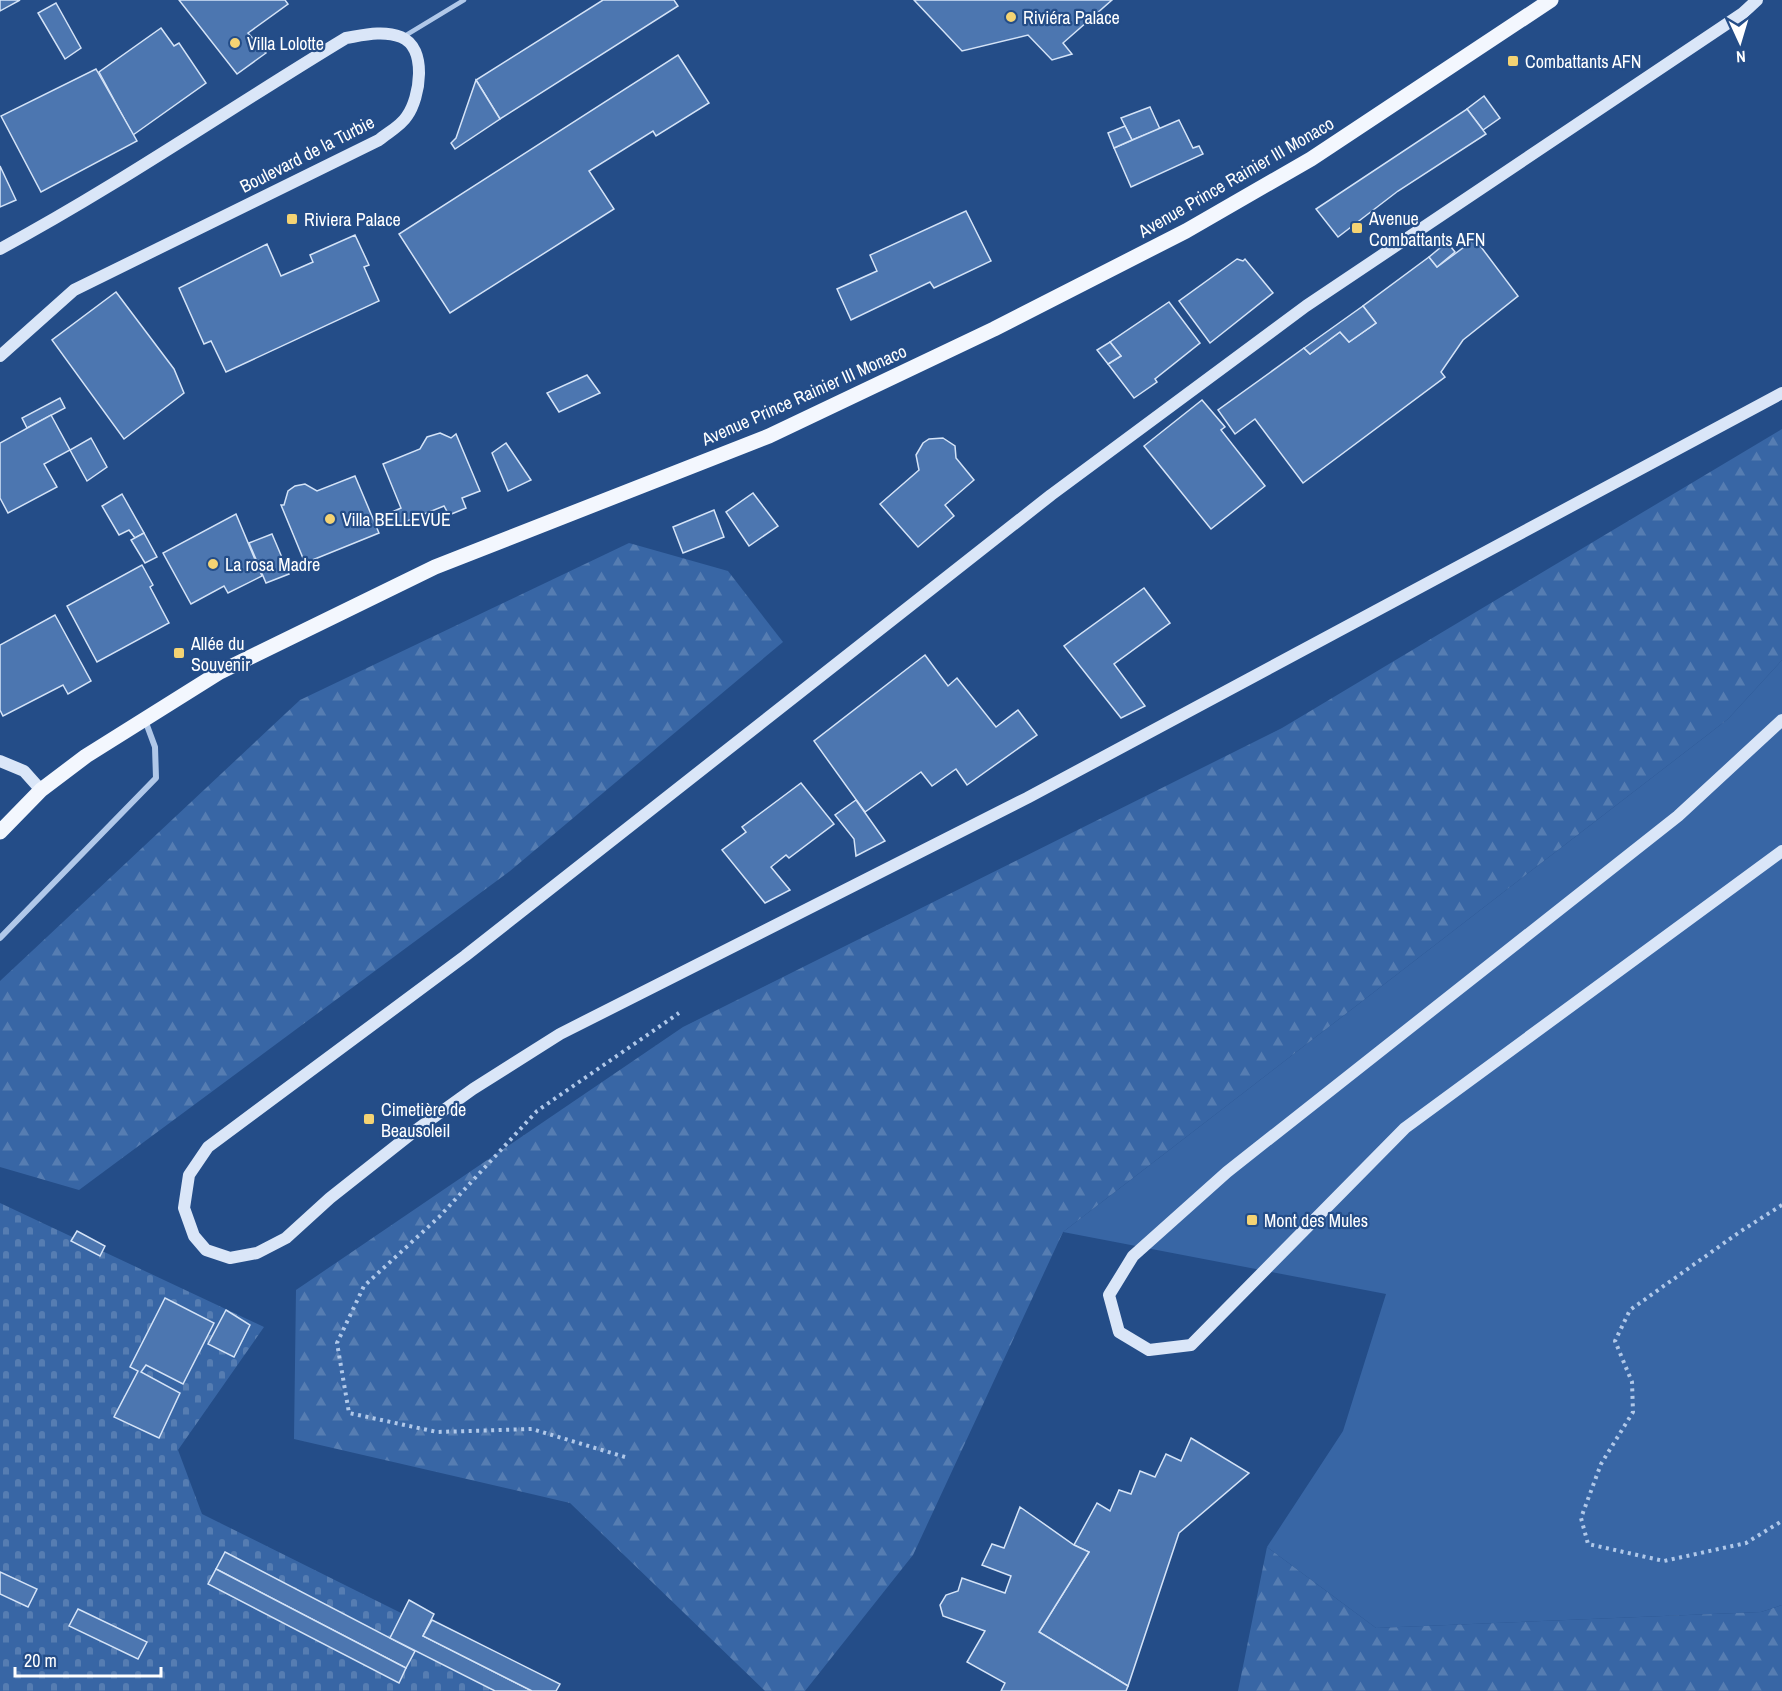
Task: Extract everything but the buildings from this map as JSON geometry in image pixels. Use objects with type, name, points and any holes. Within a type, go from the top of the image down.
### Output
[{"type":"main road","name":"Avenue Prince Rainier III Monaco","points":[[0,832],[41,790],[86,756],[220,672],[435,567],[769,436],[994,329],[1186,231],[1311,159],[1551,0]]},
{"type":"street","points":[[1743,13],[1748,0]]},
{"type":"street","points":[[1757,0],[1743,13],[1306,306],[1051,495],[465,956],[208,1147],[189,1175],[184,1208],[194,1236],[206,1250],[230,1258],[257,1253],[286,1238],[330,1198],[416,1130],[473,1089],[560,1034],[1027,798],[1782,393]]},
{"type":"street","points":[[0,249],[177,146],[346,38],[376,33],[403,37]]},
{"type":"street","name":"Boulevard de la Turbie","points":[[0,356],[26,330],[74,290],[379,140],[406,117],[417,94],[418,64],[414,50],[403,37]]},
{"type":"street","points":[[0,938],[156,778],[155,747],[145,719]]},
{"type":"street","points":[[1782,720],[1678,816],[1227,1172],[1133,1256],[1109,1295],[1119,1332],[1149,1350],[1191,1345],[1405,1128],[1782,851]]},
{"type":"street","points":[[0,761],[24,771],[41,790]]},
{"type":"lane","points":[[403,37],[464,0]]},
{"type":"path","points":[[625,1457],[532,1429],[437,1432],[349,1413],[337,1343],[364,1286],[439,1217],[537,1111],[682,1011]]},
{"type":"path","points":[[1782,1205],[1741,1231],[1630,1310],[1615,1341],[1632,1382],[1633,1412],[1601,1464],[1581,1518],[1588,1544],[1664,1561],[1746,1543],[1782,1521]]},
{"type":"green space","points":[[1782,429],[1782,660],[1728,719],[1063,1232],[913,1555],[805,1691],[765,1691],[570,1503],[294,1439],[296,1290],[683,1027],[1282,728]]},
{"type":"green space","points":[[629,543],[728,571],[783,642],[510,871],[79,1190],[0,1167],[0,981],[300,700]]},
{"type":"green space","points":[[1782,660],[1782,1605],[1761,1612],[1376,1628],[1267,1547],[1343,1431],[1386,1294],[1063,1232],[1728,719]]},
{"type":"green space","points":[[0,1203],[264,1327],[178,1450],[202,1514],[558,1691],[0,1691]]},
{"type":"green space","points":[[1267,1547],[1376,1628],[1761,1612],[1782,1605],[1782,1691],[1238,1691]]},
{"type":"place","name":"Riviéra Palace","points":[[1011,17]]},
{"type":"place","name":"Villa Lolotte","points":[[235,43]]},
{"type":"place","name":"Combattants AFN","points":[[1513,61]]},
{"type":"place","name":"Riviera Palace","points":[[292,219]]},
{"type":"place","name":"Avenue Combattants AFN","points":[[1357,228]]},
{"type":"place","name":"Villa BELLEVUE","points":[[330,519]]},
{"type":"place","name":"La rosa Madre","points":[[213,564]]},
{"type":"place","name":"Allée du Souvenir","points":[[179,653]]},
{"type":"place","name":"Cimetière de Beausoleil","points":[[369,1119]]},
{"type":"place","name":"Mont des Mules","points":[[1252,1220]]}]
